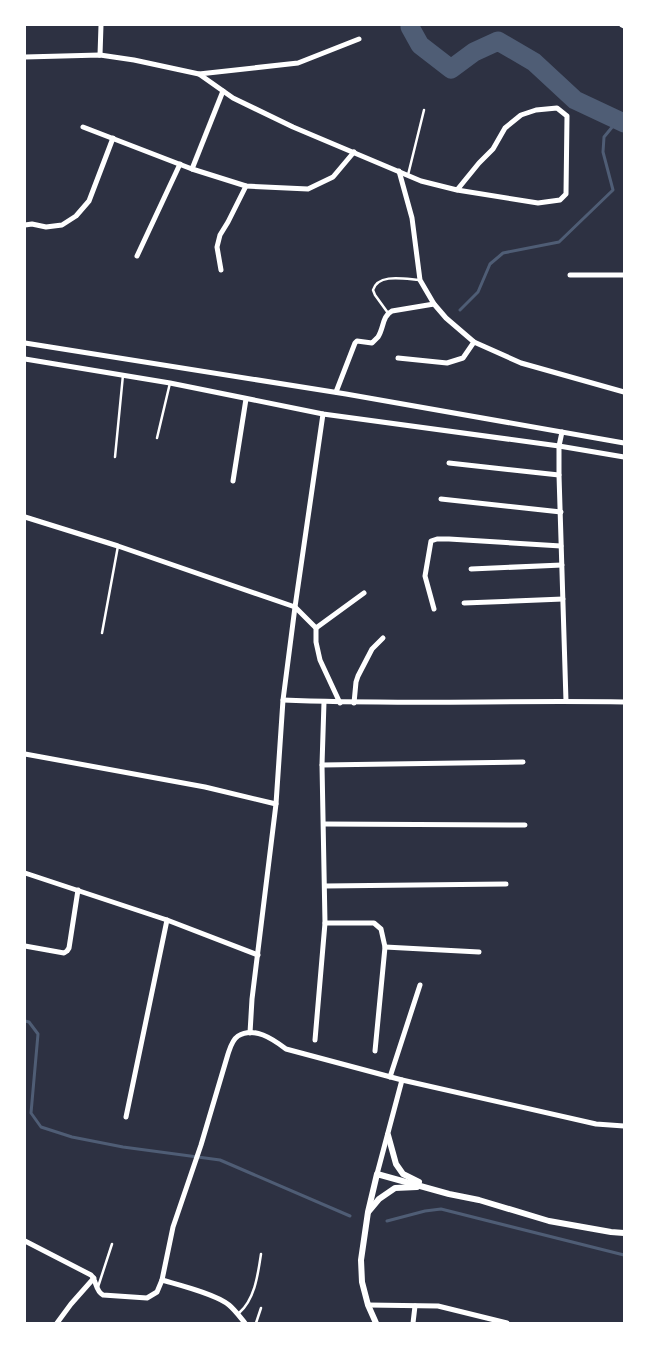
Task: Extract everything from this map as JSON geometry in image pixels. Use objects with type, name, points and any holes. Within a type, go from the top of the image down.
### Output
[{"type":"street","points":[[100,55],[101,25]]},
{"type":"street","points":[[25,57],[100,55],[199,74],[298,63],[359,39]]},
{"type":"street","points":[[199,74],[233,98],[293,127],[421,181],[457,190],[538,203],[560,200],[566,194],[567,116],[557,108],[536,110],[521,116],[505,128],[493,149],[457,190]]},
{"type":"street","points":[[192,169],[223,91]]},
{"type":"street","points":[[83,128],[192,169],[246,186],[308,189],[333,178],[354,152]]},
{"type":"street","points":[[25,225],[32,224],[46,227],[62,225],[76,216],[89,201],[113,138]]},
{"type":"street","points":[[137,256],[180,164]]},
{"type":"street","points":[[399,172],[412,218],[420,280],[434,304],[446,318],[474,342],[521,363],[624,392]]},
{"type":"street","points":[[220,270],[217,247],[220,235],[246,186]]},
{"type":"street","points":[[570,275],[624,275]]},
{"type":"street","points":[[336,392],[355,343],[357,341],[372,342],[378,337],[388,313],[434,304]]},
{"type":"street","points":[[398,358],[447,363],[463,358],[474,342]]},
{"type":"street","points":[[25,343],[336,392],[624,443]]},
{"type":"street","points":[[25,359],[170,383],[323,414],[559,446],[624,457]]},
{"type":"street","points":[[233,481],[246,399]]},
{"type":"street","points":[[250,1033],[250,1013],[276,804],[283,700],[323,414]]},
{"type":"street","points":[[562,432],[559,446],[559,475],[566,701]]},
{"type":"street","points":[[449,463],[559,475]]},
{"type":"street","points":[[441,498],[561,512]]},
{"type":"street","points":[[25,517],[118,546],[295,607],[316,628],[316,642],[320,660],[340,703]]},
{"type":"street","points":[[434,609],[425,576],[431,540],[449,539],[561,546]]},
{"type":"street","points":[[471,569],[562,565]]},
{"type":"street","points":[[316,628],[364,593]]},
{"type":"street","points":[[464,603],[563,599]]},
{"type":"street","points":[[354,703],[358,676],[372,649],[383,638]]},
{"type":"street","points":[[283,700],[340,703],[624,702]]},
{"type":"street","points":[[315,1040],[325,923],[322,765],[324,702]]},
{"type":"street","points":[[25,754],[205,787],[276,804]]},
{"type":"street","points":[[322,765],[523,762]]},
{"type":"street","points":[[324,824],[525,824]]},
{"type":"street","points":[[25,873],[167,920],[258,955]]},
{"type":"street","points":[[325,886],[506,884]]},
{"type":"street","points":[[25,946],[67,952],[78,890]]},
{"type":"street","points":[[126,1117],[167,920]]},
{"type":"street","points":[[325,923],[374,923],[381,928],[385,947],[376,1051]]},
{"type":"street","points":[[385,947],[479,952]]},
{"type":"street","points":[[390,1077],[420,985]]},
{"type":"street","points":[[25,1241],[92,1275],[100,1294],[147,1298],[157,1292],[162,1280],[173,1227],[231,1045],[237,1037],[250,1033],[264,1035],[286,1049],[402,1080],[596,1124],[624,1126]]},
{"type":"street","points":[[376,1323],[368,1305],[362,1282],[361,1260],[368,1212],[402,1080]]},
{"type":"street","points":[[388,1135],[396,1164],[403,1174],[421,1185]]},
{"type":"street","points":[[377,1174],[449,1194],[479,1200],[549,1221],[624,1234]]},
{"type":"street","points":[[368,1212],[379,1199],[395,1188],[419,1187],[421,1185]]},
{"type":"street","points":[[57,1323],[94,1278]]},
{"type":"street","points":[[162,1280],[228,1304],[245,1323]]},
{"type":"street","points":[[368,1305],[438,1306],[507,1323]]},
{"type":"street","points":[[413,1323],[414,1306]]},
{"type":"lane","points":[[408,175],[424,110]]},
{"type":"lane","points":[[388,313],[372,290],[374,285],[378,281],[389,279],[420,280]]},
{"type":"lane","points":[[116,457],[123,375]]},
{"type":"lane","points":[[157,438],[170,383]]},
{"type":"lane","points":[[102,633],[118,546]]},
{"type":"lane","points":[[97,1289],[112,1244]]},
{"type":"lane","points":[[238,1314],[245,1308],[254,1288],[260,1254]]},
{"type":"lane","points":[[256,1323],[261,1308]]},
{"type":"waterway","points":[[410,25],[420,45],[451,69],[474,52],[498,41],[534,62],[575,100],[624,123]]},
{"type":"waterway","points":[[460,310],[478,292],[490,264],[503,253],[559,242],[613,190],[603,152],[604,137],[618,120]]},
{"type":"waterway","points":[[25,1021],[29,1022],[38,1034],[31,1113],[41,1127],[72,1137],[123,1147],[220,1160],[350,1216]]},
{"type":"waterway","points":[[387,1221],[425,1211],[441,1209],[624,1255]]}]
